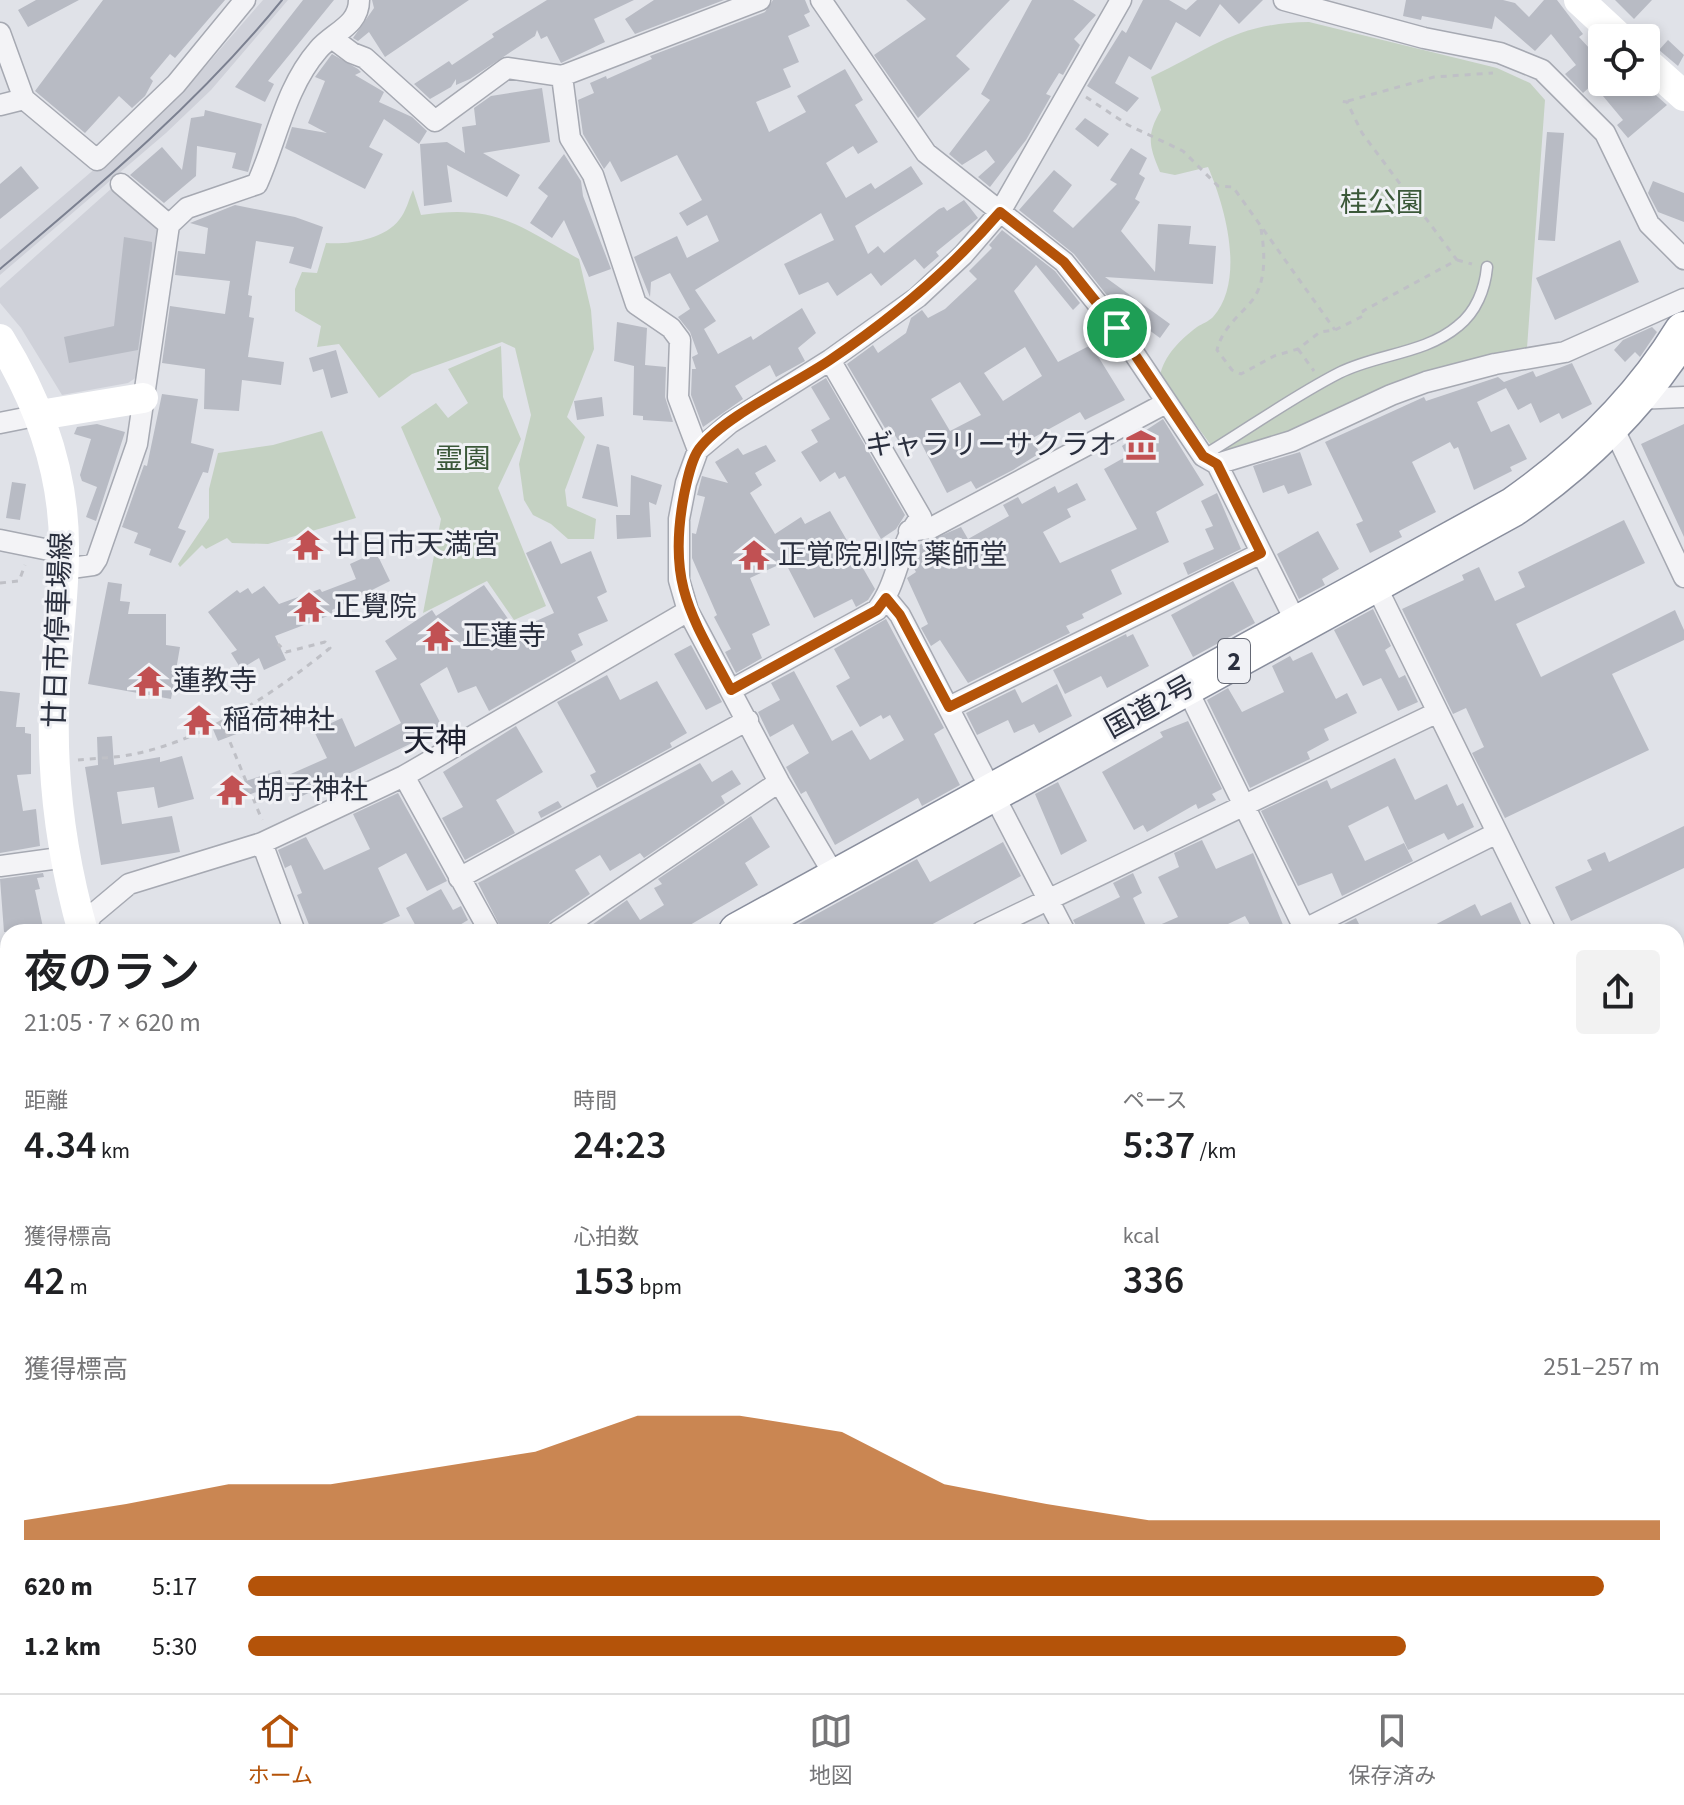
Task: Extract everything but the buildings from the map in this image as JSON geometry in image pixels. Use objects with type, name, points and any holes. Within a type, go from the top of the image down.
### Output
[{"type":"highway","name":"国道2号","points":[[753,924],[1513,507],[1574,461],[1624,412],[1684,332]]},
{"type":"main road","points":[[1579,0],[1605,24]]},
{"type":"main road","points":[[1660,75],[1684,96]]},
{"type":"main road","name":"廿日市停車場線","points":[[0,339],[40,415],[59,485],[64,561],[54,750],[67,857],[81,924]]},
{"type":"main road","points":[[40,415],[143,398]]},
{"type":"street","points":[[0,33],[24,99],[97,160],[176,84],[245,0]]},
{"type":"street","points":[[0,540],[33,546],[64,561],[93,565],[97,559],[137,444],[169,225],[187,208],[257,184],[292,94],[318,50],[353,21],[359,0]]},
{"type":"street","points":[[332,38],[352,53],[365,58],[435,121],[507,68],[562,76],[760,0]]},
{"type":"street","points":[[821,0],[926,153],[1064,262],[1117,328],[1166,403],[1210,460],[1298,626]]},
{"type":"street","points":[[836,878],[779,782],[688,611],[679,580],[679,519],[698,450],[730,423],[830,360],[918,297],[963,255],[1000,212],[1121,0]]},
{"type":"street","points":[[1284,0],[1333,16],[1500,53],[1542,70],[1605,133],[1649,224],[1684,259]]},
{"type":"street","points":[[562,76],[570,138],[593,175],[636,304],[671,328],[680,340],[678,397],[698,450]]},
{"type":"street","points":[[0,105],[24,99]]},
{"type":"street","points":[[121,184],[169,225]]},
{"type":"street","points":[[1210,460],[1292,441],[1426,382],[1565,352],[1684,299]]},
{"type":"street","points":[[1684,332],[1684,355]]},
{"type":"street","points":[[731,690],[877,610],[886,598],[909,531],[921,517],[830,360]]},
{"type":"street","points":[[1684,397],[1624,412],[1684,577]]},
{"type":"street","points":[[909,531],[931,528],[1166,403]]},
{"type":"street","points":[[0,423],[40,415]]},
{"type":"street","points":[[949,707],[1261,553]]},
{"type":"street","points":[[1375,584],[1542,924]]},
{"type":"street","points":[[886,598],[900,615],[1061,924]]},
{"type":"street","points":[[89,924],[106,900],[129,884],[266,842],[404,776],[688,611]]},
{"type":"street","points":[[1186,687],[1300,924]]},
{"type":"street","points":[[997,924],[1438,712]]},
{"type":"street","points":[[459,878],[748,720]]},
{"type":"street","points":[[404,776],[485,924]]},
{"type":"street","points":[[569,924],[779,782]]},
{"type":"street","points":[[1317,924],[1497,833]]},
{"type":"street","points":[[266,842],[292,924]]},
{"type":"street","points":[[0,866],[67,857]]},
{"type":"lane","points":[[1210,460],[1341,372],[1395,356],[1457,328],[1470,314],[1485,286],[1487,267]]},
{"type":"path","points":[[1261,229],[1265,254],[1257,294],[1219,340],[1217,350],[1232,370],[1241,374],[1274,356],[1298,349],[1320,332],[1335,330],[1366,317],[1363,311],[1457,260],[1362,133],[1347,102],[1340,101],[1365,98],[1434,77],[1507,72],[1523,63]]},
{"type":"path","points":[[1070,86],[1128,125],[1183,151],[1218,186],[1233,187],[1335,330]]},
{"type":"path","points":[[1298,349],[1318,377]]},
{"type":"path","points":[[0,583],[19,581],[33,546]]},
{"type":"path","points":[[74,760],[135,754],[192,735],[299,674],[330,648],[325,642],[286,652],[278,644]]},
{"type":"path","points":[[221,720],[266,842]]},
{"type":"shaded area","points":[[263,0],[288,0],[211,90],[166,133],[0,275],[0,250],[153,119],[197,76]]},
{"type":"shaded area","points":[[112,188],[159,229],[140,375],[128,383],[62,395],[21,328],[0,303],[0,288]]},
{"type":"green space","name":"桂公園","points":[[1309,22],[1497,68],[1530,83],[1545,100],[1527,348],[1408,384],[1290,437],[1223,454],[1216,452],[1160,376],[1174,348],[1213,317],[1223,302],[1229,283],[1230,264],[1226,222],[1208,167],[1175,175],[1160,172],[1153,155],[1151,134],[1161,110],[1151,77],[1243,32],[1284,23]]},
{"type":"green space","points":[[413,190],[421,215],[469,212],[488,215],[522,227],[579,259],[591,310],[594,349],[567,417],[585,437],[565,490],[567,506],[596,519],[594,539],[568,539],[551,524],[533,515],[524,500],[519,464],[531,415],[515,348],[502,342],[412,374],[379,398],[339,344],[317,347],[321,326],[295,311],[295,289],[302,272],[317,273],[326,243],[355,242],[385,232],[401,217]]},
{"type":"green space","name":"霊園","points":[[501,346],[503,397],[521,439],[498,488],[546,606],[514,620],[487,581],[423,613],[441,519],[401,427],[436,403],[448,418],[468,403],[448,369]]},
{"type":"green space","points":[[322,431],[356,518],[268,544],[232,543],[227,538],[206,549],[202,545],[180,567],[178,564],[209,518],[209,489],[218,453],[273,445]]},
{"type":"tram line","points":[[0,269],[183,108],[282,0]]},
{"type":"place","name":"ギャラリーサクラオ","points":[[1141,445]]},
{"type":"place","name":"廿日市天満宮","points":[[308,545]]},
{"type":"place","name":"正覚院別院 薬師堂","points":[[754,555]]},
{"type":"place","name":"正覺院","points":[[309,607]]},
{"type":"place","name":"正蓮寺","points":[[438,636]]},
{"type":"place","name":"蓮教寺","points":[[149,681]]},
{"type":"place","name":"稲荷神社","points":[[199,720]]},
{"type":"place","name":"胡子神社","points":[[232,790]]},
{"type":"district","name":"天神","points":[[435,741]]},
{"type":"route","points":[[1000,212],[1064,262],[1117,328],[1203,456],[1217,464],[1261,553],[949,707],[900,615],[886,598],[877,610],[731,690],[688,611],[679,580],[679,519],[686,483],[698,450],[730,423],[830,360],[918,297],[963,255],[1000,212]]}]
